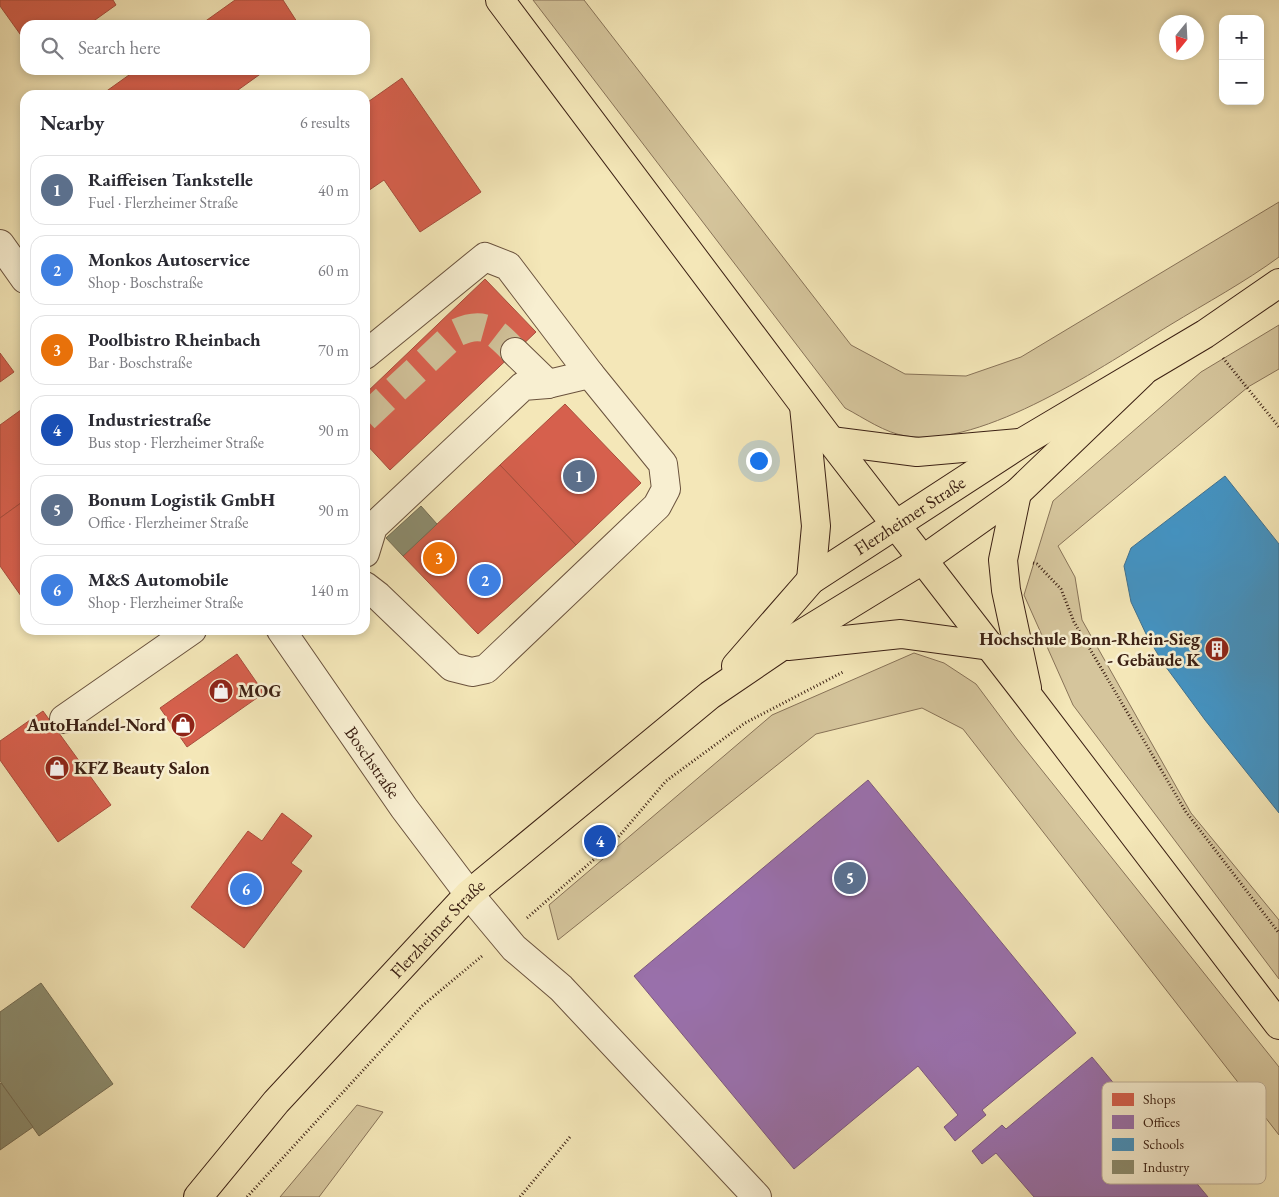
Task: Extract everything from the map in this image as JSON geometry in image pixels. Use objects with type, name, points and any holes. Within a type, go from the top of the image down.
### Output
[{"type":"main road","points":[[500,0],[804,406],[924,559],[1279,1025]]},
{"type":"main road","name":"Flerzheimer Straße","points":[[710,695],[810,580],[1023,442],[1205,334],[1279,283]]},
{"type":"main road","name":"Flerzheimer Straße","points":[[198,1197],[276,1102],[469,894],[710,695],[782,646],[924,559],[1017,493],[1142,373]]},
{"type":"main road","points":[[804,406],[816,526],[810,580]]},
{"type":"main road","points":[[831,441],[917,452],[1023,442]]},
{"type":"main road","points":[[1017,493],[1003,560],[1006,590],[1029,696]]},
{"type":"main road","points":[[782,646],[901,634],[990,646]]},
{"type":"street","points":[[0,244],[20,272]]},
{"type":"street","points":[[370,350],[485,257],[508,266],[590,374],[663,464],[666,489],[658,506],[486,669],[472,672],[452,667],[370,590]]},
{"type":"street","points":[[515,352],[548,384]]},
{"type":"street","points":[[370,534],[372,527],[523,386],[548,384],[590,374]]},
{"type":"street","points":[[64,719],[185,635]]},
{"type":"street","name":"Boschstraße","points":[[289,635],[404,808],[469,894],[514,948],[561,988],[757,1197]]},
{"type":"path","points":[[1218,352],[1279,427]]},
{"type":"path","points":[[1030,562],[1038,564],[1061,589],[1074,622],[1186,812],[1279,933]]},
{"type":"path","points":[[247,1197],[422,1006],[615,841],[666,781],[745,723],[834,676],[852,669]]},
{"type":"path","points":[[520,1197],[570,1137]]},
{"type":"shaded area","points":[[533,0],[584,0],[851,345],[905,374],[966,376],[1021,357],[1279,202],[1279,257],[1239,284],[1079,381],[1006,417],[971,430],[937,437],[906,436],[890,432],[845,408]]},
{"type":"shaded area","points":[[1279,325],[1279,369],[1248,387],[1058,546],[1075,577],[1082,620],[1191,813],[1279,920],[1279,979],[1073,705],[1024,595],[1053,501],[1201,372]]},
{"type":"shaded area","points":[[914,653],[944,663],[976,684],[1017,739],[1279,1067],[1279,1135],[1266,1118],[1266,1082],[1238,1082],[963,729],[922,708],[816,734],[558,940],[549,905],[772,715]]},
{"type":"shaded area","points":[[357,1105],[383,1112],[319,1197],[280,1197]]},
{"type":"building: Shops","points":[[0,0],[113,0],[116,5],[95,20],[20,20],[20,34],[0,6]]},
{"type":"building: Shops","points":[[235,0],[283,0],[296,20],[207,20]]},
{"type":"building: Shops","points":[[129,75],[259,75],[238,90],[108,90]]},
{"type":"building: Shops","points":[[402,78],[481,192],[420,232],[384,180],[370,190],[370,100]]},
{"type":"building: Shops","points":[[485,279],[536,332],[390,470],[370,448],[370,389]]},
{"type":"building: Shops","points":[[0,353],[14,372],[0,382]]},
{"type":"building: Shops","points":[[565,404],[641,483],[576,545],[500,465]]},
{"type":"building: Shops","points":[[20,411],[20,504],[0,518],[0,425]]},
{"type":"building: Shops","points":[[500,465],[576,545],[478,634],[403,556]]},
{"type":"building: Shops","points":[[20,504],[20,595],[0,566],[0,518]]},
{"type":"building: Shops","points":[[237,654],[264,693],[187,747],[160,708]]},
{"type":"building: Shops","points":[[43,711],[111,805],[58,842],[0,760],[0,741]]},
{"type":"building: Shops","points":[[282,813],[312,836],[291,863],[302,871],[244,948],[191,907],[248,831],[262,841]]},
{"type":"building: Offices","points":[[868,780],[1076,1033],[982,1110],[986,1115],[955,1141],[944,1127],[958,1115],[918,1066],[794,1169],[634,976]]},
{"type":"building: Offices","points":[[1092,1057],[1113,1082],[1102,1082],[1102,1184],[1197,1184],[1208,1197],[1034,1197],[996,1153],[982,1164],[972,1151],[1002,1125],[1006,1129]]},
{"type":"building: Schools","name":"Hochschule Bonn-Rhein-Sieg - Gebäude K","points":[[1225,476],[1279,544],[1279,813],[1205,720],[1163,663],[1147,636],[1131,602],[1124,566],[1131,548]]},
{"type":"building: Industry","points":[[421,506],[437,524],[403,556],[386,538]]},
{"type":"building: Industry","points":[[41,983],[113,1084],[39,1136],[0,1081],[0,1012]]},
{"type":"building: Industry","points":[[0,1084],[33,1127],[0,1150]]},
{"type":"tunnel","points":[[370,413],[456,333],[475,327],[489,330],[515,352]]},
{"type":"place","name":"Raiffeisen Tankstelle","points":[[579,476]]},
{"type":"place","name":"Poolbistro Rheinbach","points":[[439,558]]},
{"type":"place","name":"Monkos Autoservice","points":[[485,580]]},
{"type":"place","name":"Hochschule Bonn-Rhein-Sieg - Gebäude K","points":[[1217,649]]},
{"type":"place","name":"MOG","points":[[221,691]]},
{"type":"place","name":"AutoHandel-Nord","points":[[183,725]]},
{"type":"place","name":"KFZ Beauty Salon","points":[[57,768]]},
{"type":"place","name":"Industriestraße","points":[[600,841]]},
{"type":"place","name":"Bonum Logistik GmbH","points":[[850,878]]},
{"type":"place","name":"M&S Automobile","points":[[246,889]]}]
